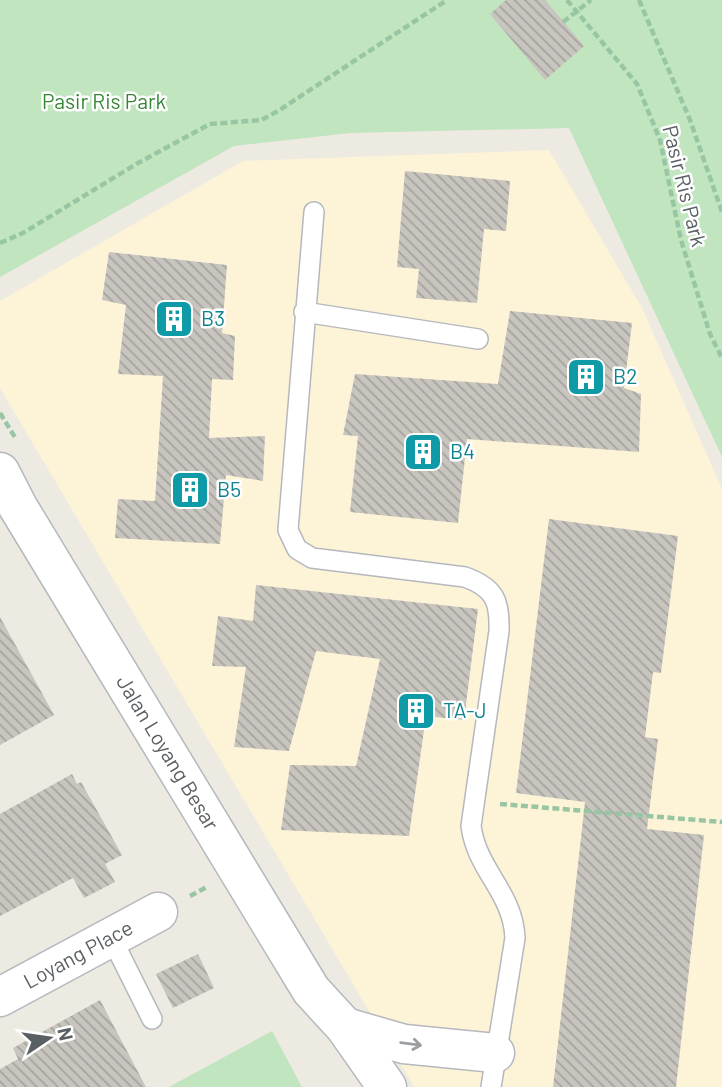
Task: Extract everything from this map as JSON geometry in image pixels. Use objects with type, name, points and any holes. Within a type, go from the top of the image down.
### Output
[{"type":"street","name":"Jalan Loyang Besar","points":[[0,472],[25,519],[311,990],[345,1027],[387,1087]]},
{"type":"street","name":"Loyang Place","points":[[0,997],[158,912]]},
{"type":"street","points":[[345,1027],[493,1070]]},
{"type":"lane","points":[[314,212],[288,530],[297,549],[312,558],[466,577],[482,583],[494,595],[499,610],[499,631],[471,826],[474,846],[514,919],[515,938],[493,1070]]},
{"type":"lane","points":[[304,312],[478,338]]},
{"type":"lane","points":[[111,937],[152,1019]]},
{"type":"path","points":[[0,243],[23,233],[138,163],[210,124],[261,120],[278,111],[447,0]]},
{"type":"path","name":"Pasir Ris Park","points":[[567,0],[637,84],[660,140],[681,240],[710,334],[722,358]]},
{"type":"path","points":[[563,22],[591,0]]},
{"type":"path","points":[[639,0],[690,120],[722,212]]},
{"type":"path","points":[[474,802],[722,822]]},
{"type":"path","points":[[158,912],[240,872]]},
{"type":"shaded area","points":[[549,150],[642,308],[722,489],[722,1087],[414,1087],[0,388],[0,301],[243,161]]},
{"type":"green space","name":"Pasir Ris Park","points":[[0,0],[722,0],[722,457],[569,128],[350,133],[234,146],[0,277]]},
{"type":"green space","points":[[272,1031],[302,1087],[169,1087]]},
{"type":"building","points":[[506,0],[545,0],[584,46],[545,80],[490,14]]},
{"type":"building","points":[[405,171],[510,181],[506,231],[484,229],[477,303],[416,298],[419,269],[397,267]]},
{"type":"building","points":[[109,252],[227,265],[222,333],[235,336],[233,380],[212,379],[209,438],[265,436],[263,481],[226,475],[220,544],[115,538],[118,499],[155,501],[163,376],[118,374],[126,305],[102,300]]},
{"type":"building","points":[[510,311],[632,323],[624,388],[641,394],[639,452],[467,439],[458,523],[350,512],[358,436],[343,435],[355,374],[498,384]]},
{"type":"building","points":[[549,519],[678,536],[661,673],[653,672],[645,737],[658,739],[647,829],[704,835],[676,1087],[553,1087],[585,802],[516,793]]},
{"type":"building","name":"TA-J","points":[[256,585],[478,609],[464,720],[426,716],[409,836],[281,830],[290,765],[356,766],[380,659],[316,651],[289,751],[234,747],[246,667],[212,666],[218,616],[253,621]]},
{"type":"building","points":[[0,617],[54,715],[0,745]]},
{"type":"building","points":[[72,774],[77,784],[81,782],[122,855],[105,864],[115,882],[84,898],[73,878],[0,916],[0,814]]},
{"type":"building","points":[[198,954],[214,988],[173,1008],[156,974]]},
{"type":"building","points":[[100,1000],[146,1087],[0,1087],[0,1069],[18,1059],[13,1048]]},
{"type":"place","name":"B3","points":[[174,319]]},
{"type":"place","name":"B2","points":[[586,377]]},
{"type":"place","name":"B4","points":[[423,452]]},
{"type":"place","name":"B5","points":[[190,490]]},
{"type":"place","name":"TA-J","points":[[416,711]]}]
